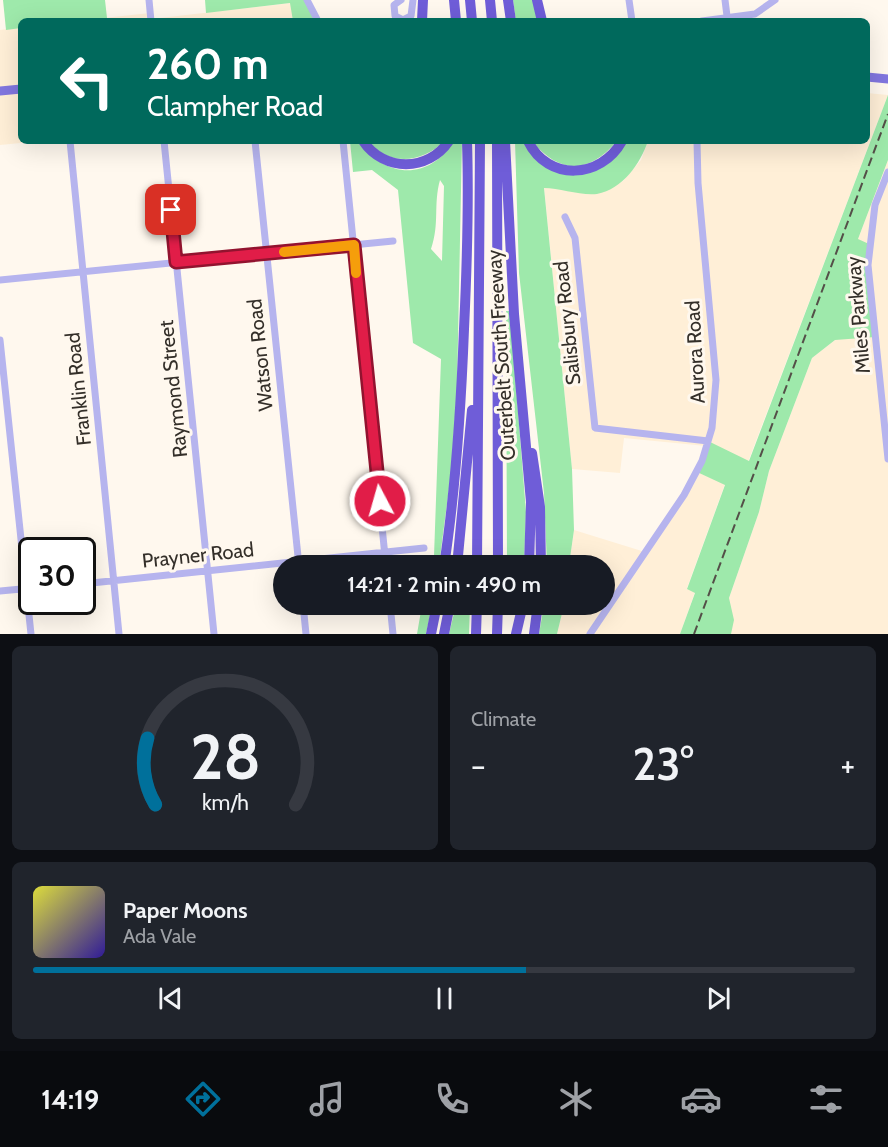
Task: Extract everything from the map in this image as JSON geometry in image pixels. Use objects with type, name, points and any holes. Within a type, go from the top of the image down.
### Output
[{"type":"highway","points":[[422,18],[423,0]]},
{"type":"highway","points":[[454,0],[456,18]]},
{"type":"highway","points":[[470,0],[472,18]]},
{"type":"highway","points":[[490,0],[492,18]]},
{"type":"highway","points":[[508,0],[511,18]]},
{"type":"highway","points":[[537,0],[541,18]]},
{"type":"highway","points":[[366,144],[380,158],[405,165],[431,159],[446,144]]},
{"type":"highway","points":[[446,555],[453,501],[463,360],[467,144]]},
{"type":"highway","name":"Outerbelt South Freeway","points":[[477,555],[480,144]]},
{"type":"highway","name":"Outerbelt South Freeway","points":[[497,144],[498,555]]},
{"type":"highway","name":"Outerbelt South Freeway","points":[[505,144],[509,175],[512,278],[531,502],[529,555]]},
{"type":"highway","points":[[530,144],[544,161],[564,170],[574,171],[604,162],[619,144]]},
{"type":"highway","name":"Outerbelt South Freeway","points":[[458,555],[478,338]]},
{"type":"highway","points":[[524,422],[536,471],[540,555]]},
{"type":"highway","points":[[431,634],[435,615]]},
{"type":"highway","points":[[444,634],[448,615]]},
{"type":"highway","points":[[476,634],[477,615]]},
{"type":"highway","points":[[497,630],[498,615]]},
{"type":"highway","points":[[516,634],[520,615]]},
{"type":"highway","points":[[534,634],[537,615]]},
{"type":"main road","points":[[871,78],[888,79]]},
{"type":"main road","points":[[0,91],[18,89]]},
{"type":"street","points":[[149,0],[151,18]]},
{"type":"street","points":[[307,0],[316,18]]},
{"type":"street","points":[[399,18],[393,11],[394,5],[401,0]]},
{"type":"street","points":[[407,18],[411,16],[413,0]]},
{"type":"street","points":[[629,0],[632,18]]},
{"type":"street","points":[[725,0],[727,16]]},
{"type":"street","points":[[717,18],[755,14],[775,0]]},
{"type":"street","name":"Franklin Road","points":[[70,144],[119,634]]},
{"type":"street","name":"Raymond Street","points":[[164,144],[214,634]]},
{"type":"street","name":"Watson Road","points":[[255,144],[297,555]]},
{"type":"street","points":[[343,144],[385,555]]},
{"type":"street","name":"Aurora Road","points":[[590,634],[684,495],[702,461],[708,441],[715,408],[716,380],[699,193],[697,144]]},
{"type":"street","name":"Miles Parkway","points":[[888,172],[875,205],[867,265],[888,459]]},
{"type":"street","name":"Salisbury Road","points":[[565,217],[575,238],[595,428],[708,441]]},
{"type":"street","points":[[0,280],[393,241]]},
{"type":"street","points":[[0,340],[23,537]]},
{"type":"street","name":"Prayner Road","points":[[361,555],[424,548]]},
{"type":"street","name":"Prayner Road","points":[[96,583],[273,565]]},
{"type":"street","points":[[0,591],[18,589]]},
{"type":"street","points":[[30,615],[31,634]]},
{"type":"street","points":[[304,615],[306,634]]},
{"type":"street","points":[[391,615],[393,634]]},
{"type":"shaded area","points":[[291,3],[293,18],[160,18]]},
{"type":"shaded area","points":[[150,13],[151,18],[104,18]]},
{"type":"shaded area","points":[[18,27],[18,143],[0,145],[0,30]]},
{"type":"shaded area","points":[[870,93],[888,95],[870,142]]},
{"type":"shaded area","points":[[647,144],[869,144],[748,462],[716,447],[624,438],[620,473],[572,469],[544,187],[597,194],[623,181],[641,160]]},
{"type":"shaded area","points":[[888,160],[888,634],[731,634],[729,598],[759,512],[769,471],[812,358],[835,340],[858,239]]},
{"type":"shaded area","points":[[697,472],[725,484],[687,588],[695,592],[680,634],[557,634],[562,615],[615,615],[615,555],[570,555],[574,530],[645,552]]},
{"type":"green space","points":[[3,0],[105,0],[107,18],[18,18],[18,28],[6,30]]},
{"type":"green space","points":[[205,0],[307,0],[316,18],[292,18],[290,3],[206,13]]},
{"type":"green space","points":[[513,0],[534,0],[538,18],[516,18]]},
{"type":"green space","points":[[888,95],[888,160],[858,239],[869,244],[875,337],[835,340],[812,358],[769,471],[759,512],[729,598],[734,620],[731,634],[680,634],[695,593],[687,589],[725,485],[697,472],[708,441],[749,461]]},
{"type":"green space","points":[[350,144],[360,144],[380,162],[393,168],[406,170],[419,169],[431,164],[443,155],[452,144],[462,144],[457,388],[451,473],[440,555],[434,555],[441,359],[413,343],[398,190],[372,170],[353,172]],"holes":[[[440,180],[444,186],[442,261],[431,249],[434,240]]]},
{"type":"green space","points":[[372,144],[441,144],[426,154],[406,159],[386,155]]},
{"type":"green space","points":[[515,144],[526,144],[534,155],[584,174],[621,144],[647,144],[629,174],[615,187],[606,191],[591,194],[544,188],[572,469],[574,530],[570,555],[547,555],[544,493],[519,273]]},
{"type":"green space","points":[[535,144],[614,144],[596,160],[574,166],[564,165]]},
{"type":"green space","points":[[506,311],[510,311],[526,512],[524,555],[507,555]]},
{"type":"green space","points":[[420,615],[430,615],[426,634],[417,634]]},
{"type":"green space","points":[[454,615],[470,615],[469,634],[449,634]]},
{"type":"green space","points":[[542,615],[562,615],[557,634],[539,634]]},
{"type":"railway","points":[[694,634],[888,114]]},
{"type":"slow traffic","points":[[284,252],[354,245],[356,273]]},
{"type":"route","points":[[171,210],[176,262],[354,245],[380,501]]}]
